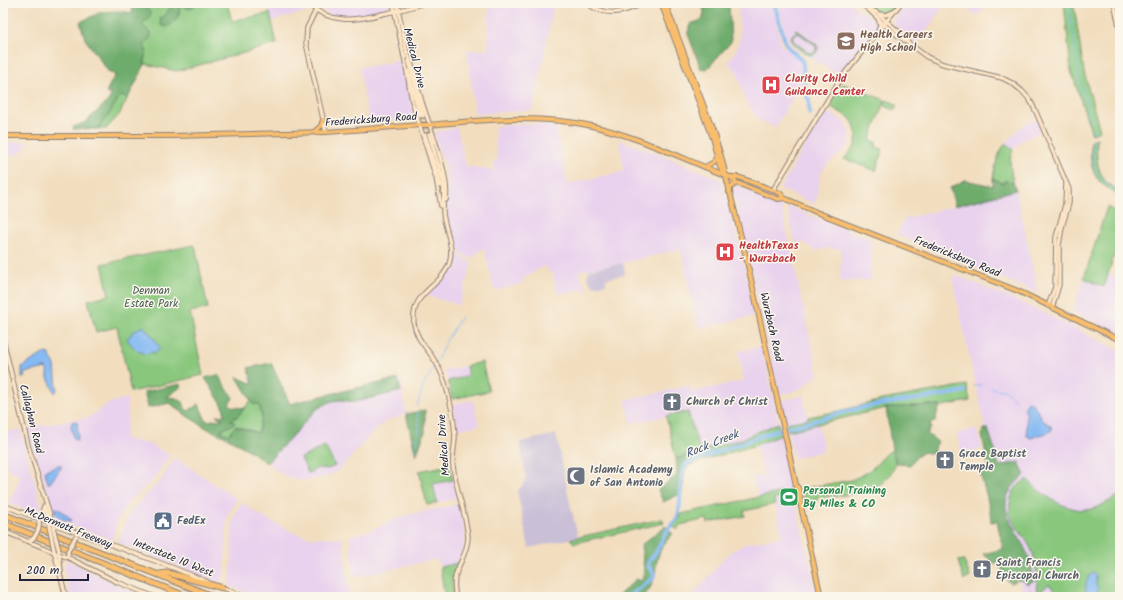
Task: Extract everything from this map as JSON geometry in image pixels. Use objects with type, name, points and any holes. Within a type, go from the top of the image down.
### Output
[{"type":"highway","name":"McDermott Freeway","points":[[3,514],[215,597]]},
{"type":"highway","name":"McDermott Freeway","points":[[3,523],[188,597]]},
{"type":"highway","points":[[158,574],[168,574],[223,588]]},
{"type":"highway","points":[[150,582],[180,597]]},
{"type":"main road","points":[[656,3],[665,6]]},
{"type":"main road","name":"Wurzbach Road","points":[[660,3],[665,6],[712,128],[722,162],[747,261],[796,485],[797,499],[800,502],[821,597]]},
{"type":"main road","name":"Wurzbach Road","points":[[665,6],[717,158],[725,175]]},
{"type":"main road","name":"Fredericksburg Road","points":[[3,136],[171,136],[314,133],[537,118],[576,123],[616,133],[730,177],[765,194],[778,199],[784,198]]},
{"type":"main road","points":[[314,133],[321,126],[323,120]]},
{"type":"main road","points":[[705,167],[714,162],[717,158]]},
{"type":"main road","name":"Fredericksburg Road","points":[[730,177],[738,177],[773,190],[780,193],[784,198],[989,280],[1120,340]]},
{"type":"main road","points":[[729,193],[731,187],[738,182]]},
{"type":"main road","points":[[765,194],[773,190]]},
{"type":"street","points":[[307,3],[316,10],[332,17],[345,20],[358,20],[396,12],[424,3]]},
{"type":"street","points":[[386,14],[395,3],[408,9]]},
{"type":"street","name":"Medical Drive","points":[[395,3],[396,12],[404,55],[422,116],[398,21]]},
{"type":"street","points":[[586,3],[599,10],[614,13],[626,11],[645,3]]},
{"type":"street","points":[[858,3],[878,15],[906,38],[907,42],[922,54],[937,62],[1002,78],[1012,83],[1022,91],[1031,102],[1066,182],[1065,205],[1056,237],[1055,287],[1050,307]]},
{"type":"street","points":[[773,190],[837,83],[901,3]]},
{"type":"street","points":[[1114,3],[1120,30]]},
{"type":"street","points":[[386,14],[398,21],[408,9]]},
{"type":"street","points":[[316,10],[307,28],[306,43],[326,132]]},
{"type":"street","points":[[878,15],[894,12]]},
{"type":"street","points":[[878,15],[880,25],[878,33]]},
{"type":"street","points":[[407,52],[414,68],[423,106],[445,181],[446,196],[443,213]]},
{"type":"street","points":[[404,55],[412,99],[436,178],[441,206]]},
{"type":"street","name":"Medical Drive","points":[[443,213],[443,180],[427,134],[439,178],[441,206],[451,244],[450,260],[441,278],[427,289],[419,300],[414,319],[418,338],[433,357],[443,378],[454,426],[453,468],[468,537],[466,550],[454,576],[456,597]]},
{"type":"street","name":"Callaghan Road","points":[[3,339],[22,423],[44,504],[48,505],[66,596]]},
{"type":"street","points":[[29,541],[35,536],[39,526],[37,519],[41,514],[44,504]]},
{"type":"street","name":"Interstate 10 West","points":[[3,505],[51,525],[130,551],[245,597]]},
{"type":"street","points":[[3,531],[57,552],[117,582],[155,597]]},
{"type":"street","points":[[69,558],[71,545],[76,536],[81,534]]},
{"type":"street","name":"Callaghan Road","points":[[57,552],[61,565],[62,576]]},
{"type":"street","points":[[61,565],[64,560],[69,558]]},
{"type":"street","points":[[56,597],[66,596]]},
{"type":"shaded area","points":[[267,3],[303,3],[310,9],[310,11],[272,21]]},
{"type":"shaded area","points":[[312,3],[390,3],[387,11],[358,18],[331,15]]},
{"type":"shaded area","points":[[489,3],[554,3],[533,110],[475,114],[467,50],[488,50]]},
{"type":"shaded area","points":[[591,3],[634,3],[608,10]]},
{"type":"shaded area","name":"Clarity Child Guidance Center","points":[[738,3],[773,3],[781,47],[783,46],[797,55],[802,64],[802,82],[775,128],[758,119],[750,108],[746,102],[737,73],[728,62],[735,53],[740,38]]},
{"type":"shaded area","points":[[777,3],[849,3],[875,20],[877,28],[838,75],[795,48],[786,37]]},
{"type":"shaded area","points":[[906,3],[954,3],[941,9],[916,45],[892,22]]},
{"type":"shaded area","points":[[957,3],[996,3],[982,10],[977,15]]},
{"type":"shaded area","points":[[402,60],[415,119],[369,121],[359,68]]},
{"type":"shaded area","points":[[825,110],[843,121],[847,126],[850,142],[845,150],[828,163],[822,171],[815,204],[780,189]]},
{"type":"shaded area","points":[[1036,119],[1041,131],[1024,139],[1013,150],[1006,143],[1023,125]]},
{"type":"shaded area","points":[[525,124],[555,126],[568,184],[624,171],[619,140],[659,154],[721,180],[744,265],[755,316],[698,328],[681,249],[623,263],[579,271],[582,281],[588,289],[558,294],[552,272],[549,273],[546,265],[524,278],[523,283],[494,291],[484,247],[471,259],[454,248],[454,242],[447,219],[448,188],[444,160],[441,158],[434,132],[457,128],[466,166],[496,171],[493,162],[498,159],[496,152],[495,126]]},
{"type":"shaded area","points":[[3,142],[28,142],[28,144],[18,155],[3,156]]},
{"type":"shaded area","points":[[737,186],[781,204],[818,375],[803,387],[790,393],[779,393],[733,190]]},
{"type":"shaded area","points":[[1016,190],[1038,293],[897,235],[904,219]]},
{"type":"shaded area","points":[[787,206],[872,240],[871,280],[840,282],[841,249],[825,248],[816,251],[803,242],[795,243]]},
{"type":"shaded area","points":[[455,252],[472,263],[459,305],[431,297],[427,294],[447,274],[453,264]]},
{"type":"shaded area","points":[[623,263],[625,274],[606,279],[606,284],[593,286],[588,279],[588,270]]},
{"type":"shaded area","points":[[1108,273],[1120,279],[1120,333],[1073,312],[1084,278],[1104,287]]},
{"type":"shaded area","points":[[956,275],[1040,311],[1120,351],[1120,597],[1023,597],[952,278]]},
{"type":"shaded area","points":[[762,346],[778,423],[740,440],[700,452],[688,412],[631,423],[625,400],[689,386],[691,392],[744,381],[738,352]]},
{"type":"shaded area","points":[[466,366],[468,376],[448,381],[444,371]]},
{"type":"shaded area","points":[[400,378],[406,414],[386,421],[374,431],[342,467],[329,476],[303,481],[286,476],[277,471],[266,461],[324,396]]},
{"type":"shaded area","points":[[803,394],[808,419],[786,423],[781,402]]},
{"type":"shaded area","points":[[127,398],[128,414],[125,439],[150,444],[170,455],[153,480],[128,503],[119,517],[112,540],[60,521],[54,516],[27,428],[90,417],[109,403]]},
{"type":"shaded area","points":[[473,400],[479,425],[457,430],[453,404]]},
{"type":"shaded area","points":[[818,424],[824,451],[794,458],[788,431]]},
{"type":"shaded area","points":[[20,429],[41,506],[40,510],[33,513],[9,503],[21,476],[8,469],[3,451],[3,433]]},
{"type":"shaded area","points":[[976,429],[982,449],[961,453],[957,433]]},
{"type":"shaded area","points":[[556,434],[578,537],[529,548],[517,491],[522,486],[526,477],[520,442]]},
{"type":"shaded area","points":[[781,435],[792,490],[758,497],[753,478],[764,475],[756,445]]},
{"type":"shaded area","points":[[175,458],[237,499],[228,515],[226,527],[225,572],[220,583],[118,543],[131,510],[160,481]]},
{"type":"shaded area","points":[[453,480],[457,498],[437,503],[433,484]]},
{"type":"shaded area","points":[[793,495],[818,597],[691,597],[729,553],[748,543],[782,536],[774,499]]},
{"type":"shaded area","points":[[242,503],[263,517],[294,533],[309,537],[342,538],[350,597],[255,597],[228,585],[231,577],[232,526],[235,513]]},
{"type":"shaded area","points":[[459,504],[465,536],[464,549],[457,563],[440,567],[437,559],[354,577],[350,536],[372,530],[403,516]]},
{"type":"shaded area","points":[[67,560],[119,586],[147,597],[70,597],[64,567]]},
{"type":"green space","points":[[132,3],[227,3],[232,21],[270,13],[277,44],[177,71],[145,64],[119,115],[106,129],[87,129],[102,113],[140,48]]},
{"type":"green space","points":[[132,3],[144,3],[151,13],[150,17],[142,25],[151,33],[151,37],[144,46],[147,51],[145,55],[145,64],[128,98],[120,96],[98,129],[73,129],[73,127],[86,122],[108,101],[112,94],[107,94],[107,90],[115,75],[108,71],[85,39],[80,22],[101,12],[119,11],[132,13]]},
{"type":"green space","points":[[173,3],[198,3],[189,9],[183,6],[180,7],[178,17],[175,22],[166,27],[161,25],[160,17],[164,17]]},
{"type":"green space","points":[[703,3],[729,3],[731,42],[707,69],[701,69],[688,34],[690,24],[702,20],[704,14]]},
{"type":"green space","points":[[863,3],[896,3],[887,13],[880,13]]},
{"type":"green space","points":[[1064,3],[1073,3],[1075,12],[1084,72],[1100,131],[1092,134],[1071,71]]},
{"type":"green space","points":[[796,29],[817,45],[818,49],[816,53],[812,55],[808,54],[795,46],[791,38],[792,35],[797,32],[795,30]],"holes":[[[796,33],[800,34],[814,44],[816,47],[815,52],[809,53],[794,42],[792,37]]]},
{"type":"green space","points":[[843,84],[885,100],[870,140],[876,142],[876,147],[883,149],[876,171],[844,159],[855,146],[857,136],[854,124],[850,118],[828,105]]},
{"type":"green space","points":[[886,100],[897,104],[895,110],[884,106]]},
{"type":"green space","points":[[1097,138],[1099,169],[1106,182],[1112,187],[1120,190],[1120,195],[1098,180],[1092,168],[1091,141]]},
{"type":"green space","points":[[1006,143],[1013,150],[1010,162],[1013,182],[1005,181],[1002,183],[993,179],[997,160]]},
{"type":"green space","points":[[993,179],[1002,183],[1005,181],[1013,182],[1016,190],[955,206],[950,188],[965,180],[993,186]]},
{"type":"green space","points":[[1107,207],[1120,214],[1120,237],[1104,287],[1084,278]]},
{"type":"green space","name":"Denman Estate Park","points":[[194,245],[208,308],[190,312],[203,375],[131,392],[117,327],[96,332],[88,300],[109,295],[102,264]]},
{"type":"green space","points":[[482,362],[489,391],[452,399],[448,381],[468,376],[466,366]]},
{"type":"green space","points":[[271,363],[290,404],[398,379],[401,391],[355,402],[341,400],[332,401],[317,409],[267,463],[230,439],[208,429],[170,403],[148,408],[144,392],[180,384],[182,386],[167,397],[176,398],[183,402],[188,411],[199,404],[206,421],[223,419],[216,416],[225,415],[223,406],[205,378],[218,375],[233,398],[229,404],[233,407],[244,408],[238,416],[231,420],[235,423],[220,431],[229,435],[235,426],[258,433],[262,417],[259,404],[253,404],[237,377],[253,384],[248,368]]},
{"type":"green space","points":[[967,385],[970,401],[942,406],[930,405],[886,408],[788,431],[786,423],[808,419],[808,417],[882,400]]},
{"type":"green space","points":[[251,400],[253,404],[259,404],[262,417],[259,433],[236,426],[229,435],[220,431],[235,423],[231,420],[238,416]]},
{"type":"green space","points":[[930,405],[942,406],[938,410],[935,422],[930,423],[931,428],[927,434],[938,442],[934,449],[934,454],[924,452],[916,457],[910,465],[896,464],[892,450],[886,408]]},
{"type":"green space","points":[[425,410],[425,432],[416,456],[406,414]]},
{"type":"green space","points":[[688,412],[700,451],[740,440],[778,423],[781,435],[756,445],[694,463],[691,454],[676,459],[666,416]]},
{"type":"green space","points":[[983,429],[988,429],[999,466],[1019,462],[1025,475],[1014,485],[1008,495],[1006,504],[1007,513],[1031,563],[1033,581],[1027,584],[1019,580],[1011,583],[1007,580],[1001,568],[983,554],[1003,549],[997,521],[991,522],[980,472],[989,469],[982,435]]},
{"type":"green space","points":[[325,446],[335,466],[328,469],[318,468],[308,473],[301,458]]},
{"type":"green space","points":[[892,450],[896,464],[890,475],[882,483],[863,492],[817,498],[817,500],[804,502],[801,489],[851,480],[870,470]]},
{"type":"green space","points":[[691,454],[694,463],[688,466],[685,470],[682,493],[663,502],[658,490],[677,475],[676,459]]},
{"type":"green space","points":[[449,465],[453,480],[433,484],[437,503],[427,505],[419,471]]},
{"type":"green space","points":[[1027,479],[1048,497],[1074,509],[1092,509],[1103,505],[1120,495],[1120,597],[1059,597],[1049,584],[1036,596],[1037,577],[1033,553],[1011,519],[1010,511],[1012,494],[1020,484]]},
{"type":"green space","points":[[792,490],[793,495],[774,499],[775,504],[744,511],[745,516],[708,523],[707,519],[680,525],[677,530],[673,526],[680,518],[681,514]]},
{"type":"green space","points":[[662,519],[664,523],[574,543],[570,539]]},
{"type":"green space","points":[[665,526],[673,534],[661,549],[658,556],[654,579],[648,591],[643,597],[617,597],[636,579],[642,581],[644,570],[641,545]]},
{"type":"green space","points":[[964,560],[970,577],[964,580],[958,561]]},
{"type":"green space","points":[[457,563],[453,580],[454,597],[445,597],[440,567]]},
{"type":"green space","points":[[1032,592],[1032,597],[1018,597],[1020,593]]},
{"type":"water","points":[[143,326],[160,348],[159,350],[148,354],[141,352],[127,339],[133,332]]},
{"type":"water","points":[[48,353],[55,365],[57,390],[55,393],[48,378],[46,368],[25,373],[24,378],[22,378],[22,367],[43,354]]},
{"type":"water","points":[[1028,401],[1032,403],[1039,412],[1042,420],[1050,425],[1052,429],[1051,431],[1031,438],[1027,436],[1026,411],[1024,410]]},
{"type":"water","points":[[72,422],[77,422],[77,440],[74,439],[71,426]]},
{"type":"water","points":[[61,465],[61,468],[50,483],[48,483],[45,472],[46,470]]},
{"type":"water","points":[[55,508],[59,509],[71,519],[71,521],[58,516],[54,510]]},
{"type":"water","points":[[1092,573],[1096,575],[1096,585],[1098,587],[1097,597],[1085,597],[1086,582]]},
{"type":"waterway","points":[[774,3],[785,42],[801,59],[803,64],[804,80],[809,100],[810,114]]},
{"type":"waterway","points":[[1069,3],[1079,79],[1094,133]]},
{"type":"waterway","points":[[1093,140],[1093,158],[1096,171],[1105,183],[1120,193]]},
{"type":"waterway","points":[[438,359],[445,343],[461,317]]},
{"type":"waterway","points":[[417,406],[424,384],[435,365]]},
{"type":"waterway","name":"Rock Creek","points":[[974,386],[981,385]]},
{"type":"waterway","name":"Rock Creek","points":[[991,388],[1004,390],[1016,400]]},
{"type":"waterway","name":"Rock Creek","points":[[787,427],[805,424],[847,411],[870,406],[965,391]]},
{"type":"waterway","points":[[416,452],[419,426],[417,411]]},
{"type":"waterway","name":"Rock Creek","points":[[626,597],[654,576],[653,572],[648,566],[667,531],[677,518],[680,505],[682,476],[687,463],[780,429]]},
{"type":"tunnel","points":[[420,116],[425,135]]},
{"type":"tunnel","points":[[423,116],[429,134]]},
{"type":"place","name":"Health Careers High School","points":[[846,41]]},
{"type":"place","name":"Clarity Child Guidance Center","points":[[771,85]]},
{"type":"place","name":"HealthTexas - Wurzbach","points":[[725,252]]},
{"type":"place","name":"Church of Christ","points":[[672,402]]},
{"type":"place","name":"Grace Baptist Temple","points":[[945,460]]},
{"type":"place","name":"Islamic Academy of San Antonio","points":[[576,476]]},
{"type":"place","name":"Personal Training By Miles & CO","points":[[789,497]]},
{"type":"place","name":"FedEx","points":[[163,521]]},
{"type":"place","name":"Saint Francis Episcopal Church","points":[[982,569]]}]
